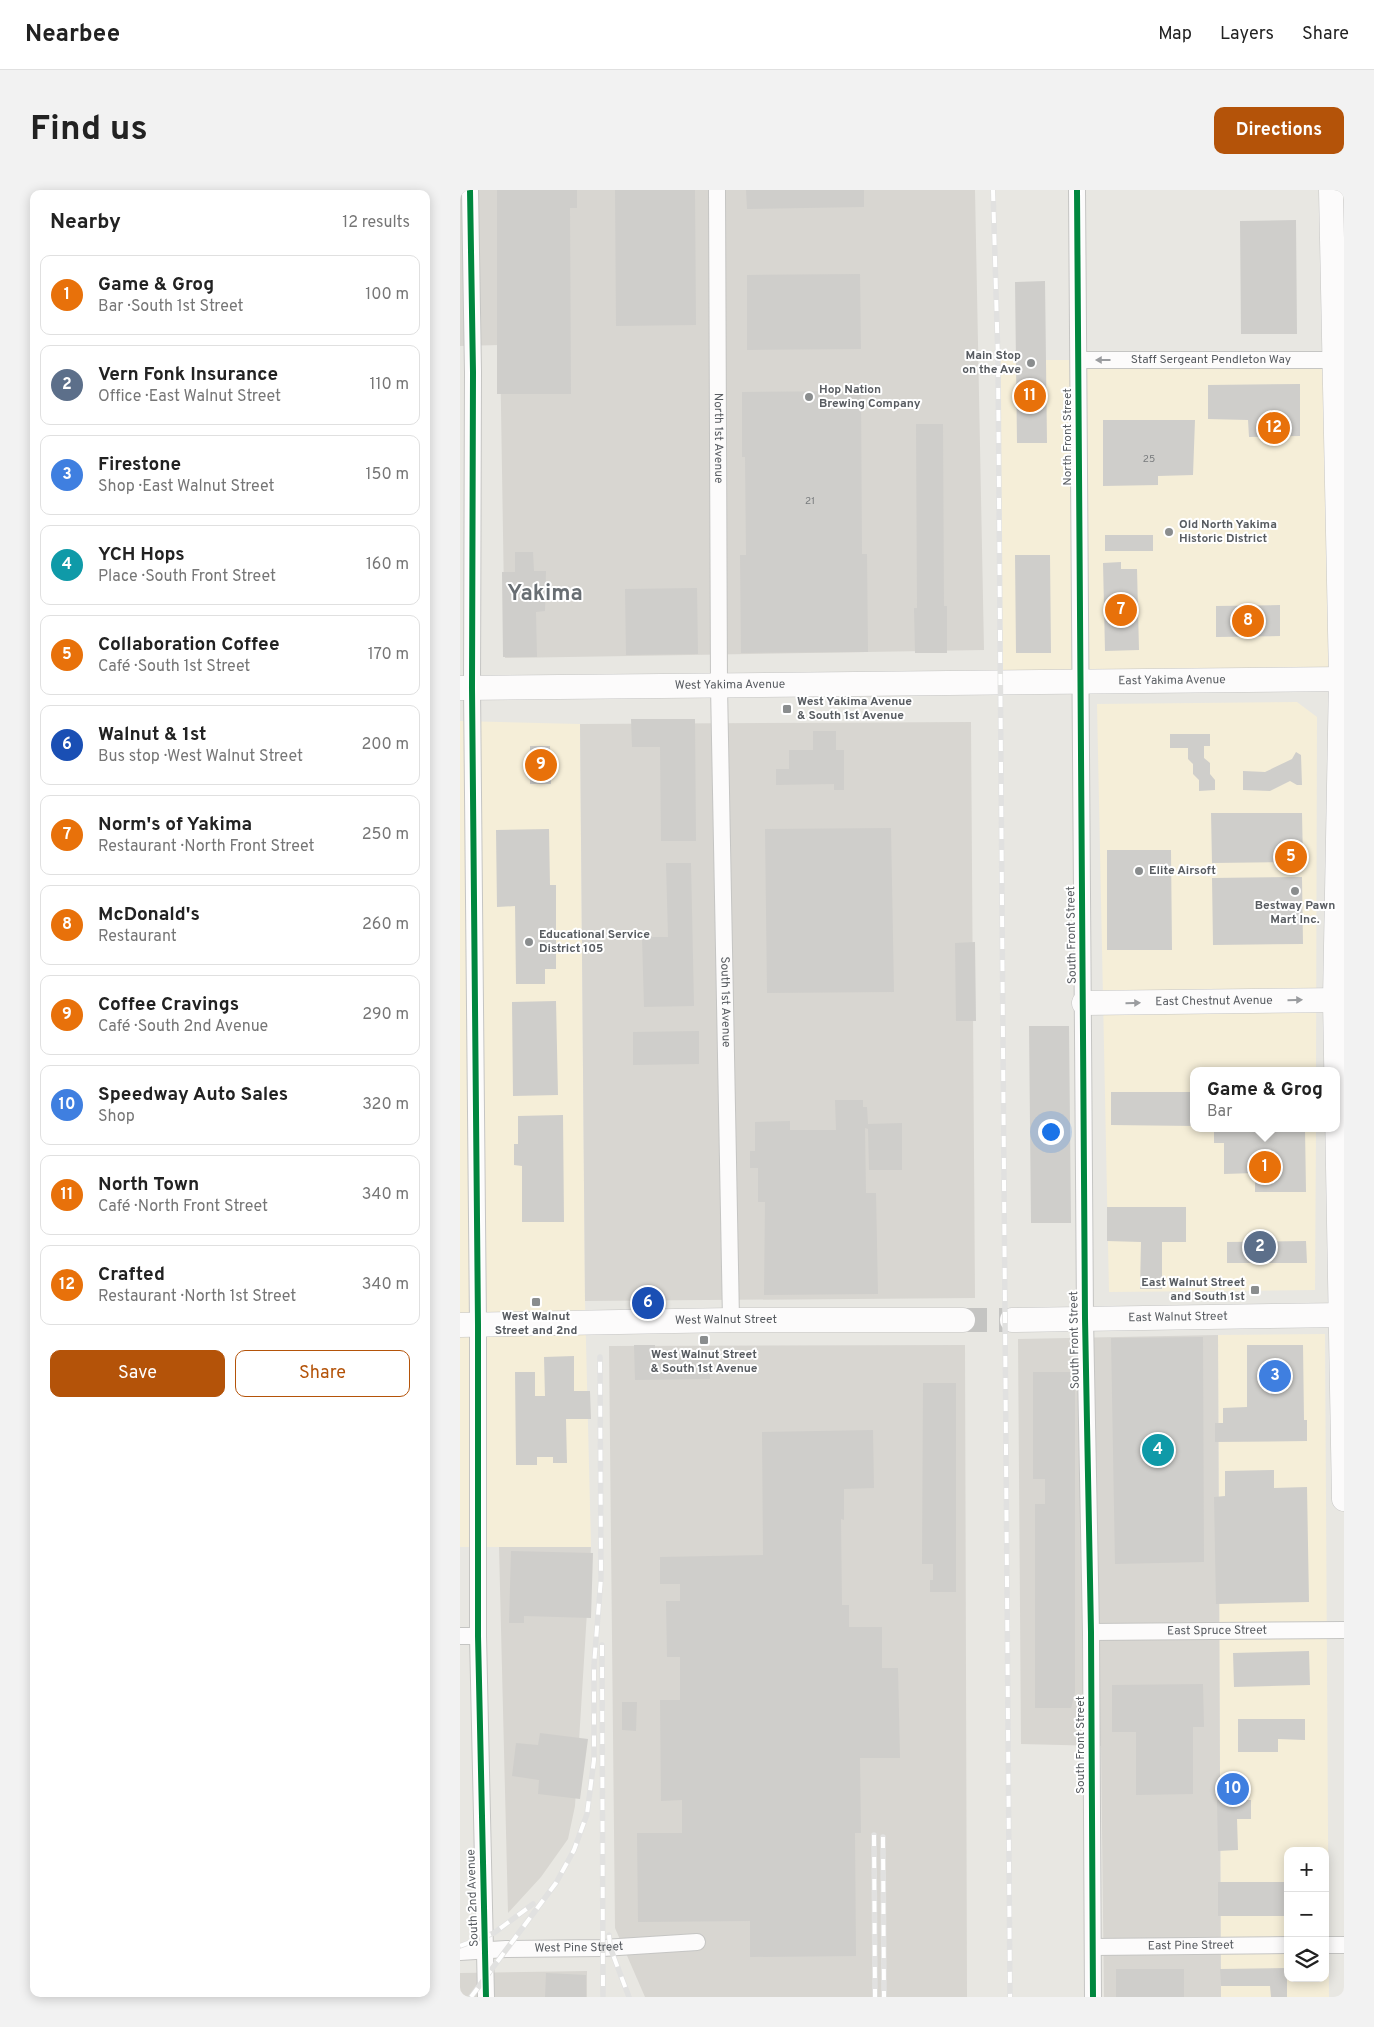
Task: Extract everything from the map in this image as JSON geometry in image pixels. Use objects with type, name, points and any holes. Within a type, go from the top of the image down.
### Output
[{"type":"main road","points":[[1331,190],[1339,360],[1343,679],[1340,1000],[1344,1499]]},
{"type":"main road","name":"East Yakima Avenue","points":[[1000,684],[1343,679]]},
{"type":"main road","name":"West Yakima Avenue","points":[[466,688],[1000,684]]},
{"type":"main road","name":"East Chestnut Avenue","points":[[1084,1003],[1340,1000]]},
{"type":"main road","name":"East Walnut Street","points":[[1012,1320],[1343,1315]]},
{"type":"main road","name":"West Walnut Street","points":[[469,1325],[730,1320],[963,1320]]},
{"type":"street","name":"South 2nd Avenue","points":[[470,190],[467,372],[466,688],[469,1325],[486,1997]]},
{"type":"street","name":"North 1st Avenue","points":[[717,190],[719,686]]},
{"type":"street","name":"North Front Street","points":[[1077,190],[1080,683]]},
{"type":"street","name":"Staff Sergeant Pendleton Way","points":[[1079,360],[1339,360]]},
{"type":"street","name":"South Front Street","points":[[1080,683],[1085,1318],[1092,1632],[1093,1997]]},
{"type":"street","name":"South 1st Avenue","points":[[719,686],[730,1320]]},
{"type":"street","name":"East Spruce Street","points":[[1092,1632],[1344,1630]]},
{"type":"street","points":[[460,1636],[478,1636]]},
{"type":"street","name":"West Pine Street","points":[[460,1952],[697,1942]]},
{"type":"street","name":"East Pine Street","points":[[1093,1947],[1284,1945]]},
{"type":"street","points":[[1329,1945],[1344,1945]]},
{"type":"shaded area","points":[[460,190],[975,190],[984,650],[505,658],[500,345],[460,346]]},
{"type":"shaded area","name":"Old North Yakima Historic District","points":[[998,360],[1334,360],[1341,679],[1000,683]]},
{"type":"shaded area","points":[[1297,702],[1317,717],[1316,1067],[1190,1067],[1190,1132],[1316,1132],[1315,1290],[1109,1292],[1097,704]]},
{"type":"shaded area","points":[[460,721],[580,724],[585,1301],[591,1547],[460,1547]]},
{"type":"shaded area","points":[[971,722],[975,1298],[585,1301],[580,724]]},
{"type":"shaded area","points":[[1325,1334],[1328,1847],[1284,1847],[1284,1982],[1329,1982],[1329,1997],[1221,1997],[1218,1335]]},
{"type":"shaded area","points":[[1218,1335],[1221,1997],[1104,1997],[1101,1746],[1021,1744],[1018,1339]]},
{"type":"shaded area","points":[[965,1345],[967,1997],[645,1997],[615,1928],[609,1346]]},
{"type":"shaded area","points":[[499,1547],[591,1547],[575,1806],[568,1839],[541,1877],[508,1913]]},
{"type":"shaded area","points":[[587,1971],[587,1997],[460,1997],[460,1973]]},
{"type":"building","points":[[497,190],[577,190],[577,208],[570,208],[571,394],[497,394]]},
{"type":"building","points":[[615,190],[695,190],[696,325],[616,326]]},
{"type":"building","points":[[746,190],[864,190],[864,207],[747,209]]},
{"type":"building","points":[[1296,220],[1297,334],[1241,334],[1240,221]]},
{"type":"building","points":[[860,274],[861,349],[747,350],[747,275]]},
{"type":"building","points":[[1045,281],[1047,443],[1017,443],[1015,282]]},
{"type":"building","points":[[1300,384],[1300,436],[1249,437],[1248,420],[1208,419],[1208,385]]},
{"type":"building","points":[[861,391],[862,554],[867,554],[868,652],[741,653],[740,555],[746,555],[745,457],[742,457],[742,392]]},
{"type":"building","points":[[1103,420],[1195,420],[1193,475],[1158,476],[1158,485],[1103,486]]},
{"type":"building","points":[[916,424],[943,424],[944,606],[947,606],[947,653],[915,653],[914,608],[917,608]]},
{"type":"building","points":[[1105,535],[1153,535],[1153,551],[1105,551]]},
{"type":"building","points":[[515,552],[533,552],[534,571],[546,571],[545,611],[536,612],[537,657],[503,657],[502,572],[515,572]]},
{"type":"building","points":[[1015,555],[1050,555],[1051,653],[1016,653]]},
{"type":"building","points":[[1121,562],[1121,569],[1137,569],[1139,650],[1105,651],[1103,563]]},
{"type":"building","points":[[697,588],[698,654],[626,655],[625,589]]},
{"type":"building","points":[[1280,605],[1280,636],[1216,637],[1216,606]]},
{"type":"building","points":[[631,719],[695,719],[696,841],[661,841],[660,747],[632,747]]},
{"type":"building","points":[[813,731],[836,731],[836,750],[844,750],[844,790],[834,790],[834,784],[776,785],[776,769],[789,769],[789,750],[813,750]]},
{"type":"building","points":[[1170,734],[1210,734],[1210,746],[1204,746],[1204,758],[1210,763],[1210,774],[1215,780],[1215,790],[1199,791],[1199,780],[1193,774],[1193,764],[1188,759],[1188,748],[1170,748]]},
{"type":"building","points":[[530,746],[550,746],[551,784],[530,784]]},
{"type":"building","points":[[1296,752],[1301,755],[1302,785],[1297,785],[1290,781],[1270,791],[1243,790],[1243,771],[1265,772],[1292,759]]},
{"type":"building","points":[[1211,813],[1302,813],[1303,862],[1212,863]]},
{"type":"building","points":[[891,828],[894,992],[767,993],[765,829]]},
{"type":"building","points":[[549,829],[550,885],[556,885],[556,969],[545,969],[545,984],[516,984],[515,906],[497,907],[496,830]]},
{"type":"building","points":[[1107,850],[1171,850],[1172,950],[1107,950]]},
{"type":"building","points":[[666,863],[691,863],[694,1006],[644,1007],[642,937],[668,937]]},
{"type":"building","points":[[1302,877],[1303,944],[1213,945],[1212,878]]},
{"type":"building","points":[[975,942],[976,1021],[956,1021],[955,943]]},
{"type":"building","points":[[556,1001],[558,1095],[513,1096],[512,1002]]},
{"type":"building","points":[[1029,1026],[1069,1026],[1071,1223],[1031,1223]]},
{"type":"building","points":[[699,1031],[699,1064],[633,1065],[633,1032]]},
{"type":"building","points":[[1111,1092],[1190,1092],[1190,1126],[1111,1125]]},
{"type":"building","points":[[835,1100],[863,1100],[863,1107],[867,1107],[868,1124],[902,1123],[902,1170],[869,1170],[868,1129],[865,1128],[866,1193],[876,1193],[878,1294],[764,1295],[765,1202],[758,1202],[758,1168],[750,1168],[750,1151],[755,1151],[755,1122],[790,1121],[790,1130],[836,1130]]},
{"type":"building","points":[[563,1115],[564,1222],[522,1222],[522,1166],[514,1165],[514,1144],[518,1144],[518,1116]]},
{"type":"building","points":[[1214,1132],[1305,1132],[1306,1192],[1255,1192],[1255,1173],[1224,1174],[1224,1143],[1214,1143]]},
{"type":"building","points":[[1107,1207],[1186,1207],[1186,1242],[1162,1242],[1162,1289],[1140,1289],[1141,1242],[1107,1241]]},
{"type":"building","points":[[1306,1241],[1307,1263],[1227,1263],[1227,1242]]},
{"type":"building","points":[[1203,1337],[1204,1562],[1115,1564],[1111,1338]]},
{"type":"building","points":[[634,1345],[655,1345],[655,1350],[710,1350],[710,1379],[635,1380]]},
{"type":"building","points":[[1247,1345],[1303,1345],[1304,1420],[1307,1420],[1307,1441],[1215,1442],[1215,1423],[1223,1423],[1223,1408],[1247,1407]]},
{"type":"building","points":[[574,1356],[574,1391],[590,1391],[591,1419],[566,1419],[567,1463],[553,1463],[553,1457],[537,1457],[537,1465],[516,1465],[515,1372],[535,1372],[535,1396],[545,1396],[544,1357]]},
{"type":"building","points":[[1033,1372],[1075,1372],[1075,1693],[1071,1708],[1035,1708],[1035,1504],[1045,1504],[1045,1479],[1033,1479]]},
{"type":"building","points":[[923,1383],[956,1383],[956,1592],[930,1592],[930,1580],[933,1580],[933,1564],[922,1564]]},
{"type":"building","points":[[873,1430],[874,1488],[844,1489],[844,1520],[841,1519],[842,1605],[849,1605],[849,1627],[882,1627],[882,1668],[898,1668],[900,1758],[860,1758],[861,1833],[855,1833],[856,1956],[750,1957],[750,1921],[638,1922],[637,1833],[682,1833],[682,1800],[661,1801],[660,1700],[680,1700],[680,1657],[667,1657],[666,1601],[680,1601],[680,1584],[660,1584],[660,1557],[763,1555],[762,1432]]},
{"type":"building","points":[[1274,1470],[1274,1488],[1307,1487],[1309,1602],[1216,1604],[1214,1497],[1225,1496],[1225,1471]]},
{"type":"building","points":[[511,1551],[593,1553],[591,1618],[524,1616],[524,1623],[509,1623]]},
{"type":"building","points":[[1309,1651],[1310,1685],[1234,1687],[1233,1653]]},
{"type":"building","points":[[1203,1684],[1204,1727],[1193,1727],[1193,1794],[1136,1795],[1136,1732],[1112,1732],[1112,1685]]},
{"type":"building","points":[[622,1702],[637,1702],[636,1731],[622,1730]]},
{"type":"building","points":[[1238,1719],[1305,1719],[1305,1740],[1278,1739],[1278,1752],[1238,1752]]},
{"type":"building","points":[[540,1733],[588,1739],[580,1799],[538,1794],[539,1780],[512,1776],[516,1743],[538,1745]]},
{"type":"building","points":[[1217,1800],[1251,1800],[1251,1819],[1237,1819],[1238,1850],[1218,1851]]},
{"type":"building","points":[[1218,1882],[1284,1882],[1284,1916],[1218,1916]]},
{"type":"building","points":[[1284,1968],[1284,1982],[1287,1982],[1287,1997],[1271,1997],[1270,1986],[1221,1986],[1220,1969]]},
{"type":"building","points":[[1116,1969],[1184,1969],[1184,1997],[1116,1997]]},
{"type":"building","points":[[546,1973],[586,1975],[586,1997],[545,1997]]},
{"type":"tunnel","points":[[963,1320],[1012,1320]]},
{"type":"railway","points":[[993,190],[998,360],[1010,1997]]},
{"type":"railway","points":[[471,1997],[556,1883],[574,1850],[587,1814],[594,1760],[594,1665],[601,1578],[600,1357]]},
{"type":"railway","points":[[602,1645],[603,1997]]},
{"type":"railway","points":[[874,1835],[875,1997]]},
{"type":"railway","points":[[883,1837],[884,1997]]},
{"type":"railway","points":[[460,1946],[494,1933],[533,1904]]},
{"type":"railway","points":[[609,1935],[610,1947],[629,1997]]},
{"type":"cycle path","points":[[470,190],[473,372],[472,688],[478,1325],[478,1636],[486,1997]]},
{"type":"cycle path","points":[[1077,190],[1085,1318],[1091,1632],[1093,1997]]},
{"type":"place","name":"Main Stop on the Ave","points":[[1031,363]]},
{"type":"place","name":"North Town","points":[[1030,396]]},
{"type":"place","name":"Hop Nation Brewing Company","points":[[809,397]]},
{"type":"place","name":"Crafted","points":[[1274,428]]},
{"type":"place","name":"Old North Yakima Historic District","points":[[1169,532]]},
{"type":"place","name":"Norm's of Yakima","points":[[1121,610]]},
{"type":"place","name":"McDonald's","points":[[1248,621]]},
{"type":"place","name":"West Yakima Avenue & South 1st Avenue","points":[[787,709]]},
{"type":"place","name":"Coffee Cravings","points":[[541,765]]},
{"type":"place","name":"Collaboration Coffee","points":[[1291,857]]},
{"type":"place","name":"Elite Airsoft","points":[[1139,871]]},
{"type":"place","name":"Bestway Pawn Mart Inc.","points":[[1295,891]]},
{"type":"place","name":"Educational Service District 105","points":[[529,942]]},
{"type":"place","name":"Game & Grog","points":[[1265,1167]]},
{"type":"place","name":"Vern Fonk Insurance","points":[[1260,1247]]},
{"type":"place","name":"East Walnut Street and South 1st","points":[[1255,1290]]},
{"type":"place","name":"West Walnut Street and 2nd","points":[[536,1302]]},
{"type":"place","name":"Walnut & 1st","points":[[648,1303]]},
{"type":"place","name":"West Walnut Street & South 1st Avenue","points":[[704,1340]]},
{"type":"place","name":"Firestone","points":[[1275,1376]]},
{"type":"place","name":"YCH Hops","points":[[1158,1450]]},
{"type":"place","name":"Speedway Auto Sales","points":[[1233,1789]]},
{"type":"district","name":"Yakima","points":[[545,594]]}]
